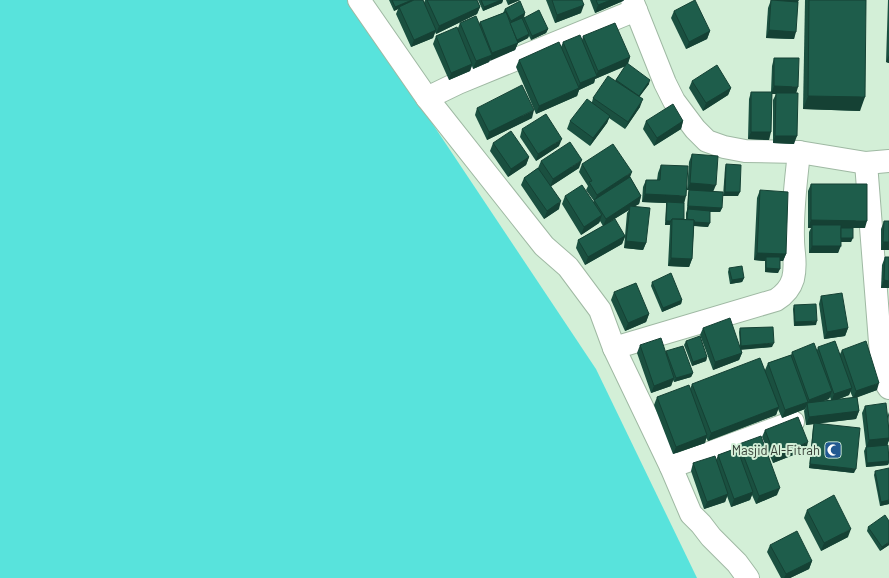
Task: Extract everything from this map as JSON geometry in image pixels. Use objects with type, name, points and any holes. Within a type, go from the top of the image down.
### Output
[{"type":"street","points":[[359,0],[428,98],[544,246],[568,267],[600,310],[614,348],[691,514],[737,563],[748,578]]},
{"type":"street","points":[[428,98],[634,5],[665,83],[674,101],[695,129],[707,141],[724,147],[745,151],[799,152],[866,163],[889,162]]},
{"type":"street","points":[[614,348],[776,300],[786,293],[793,280],[796,262],[793,240],[799,152]]},
{"type":"street","points":[[866,163],[881,355],[887,385],[889,388]]},
{"type":"street","points":[[670,467],[793,422]]},
{"type":"water","points":[[0,0],[350,0],[596,369],[697,578],[0,578]]},
{"type":"building","points":[[392,0],[412,0],[395,7]]},
{"type":"building","points":[[414,0],[423,0],[436,30],[414,40],[399,7]]},
{"type":"building","points":[[427,0],[477,0],[480,7],[439,26]]},
{"type":"building","points":[[481,0],[501,0],[484,7]]},
{"type":"building","points":[[552,0],[582,0],[584,5],[557,15]]},
{"type":"building","points":[[596,0],[611,0],[598,5]]},
{"type":"building","points":[[695,0],[710,31],[689,42],[674,11]]},
{"type":"building","points":[[771,0],[798,2],[796,32],[769,30]]},
{"type":"building","points":[[809,0],[866,0],[865,97],[808,96]]},
{"type":"building","points":[[520,1],[525,13],[511,21],[505,9]]},
{"type":"building","points":[[539,10],[548,29],[532,36],[524,18]]},
{"type":"building","points":[[506,12],[518,43],[492,53],[480,22]]},
{"type":"building","points":[[476,16],[492,55],[476,61],[460,23]]},
{"type":"building","points":[[522,18],[529,34],[517,40],[510,23]]},
{"type":"building","points":[[615,23],[630,57],[598,71],[583,36]]},
{"type":"building","points":[[457,27],[472,64],[451,73],[436,36]]},
{"type":"building","points":[[580,35],[597,76],[580,83],[563,42]]},
{"type":"building","points":[[559,42],[579,88],[539,106],[519,60]]},
{"type":"building","points":[[774,58],[799,58],[798,87],[774,86]]},
{"type":"building","points":[[627,63],[650,80],[639,96],[616,80]]},
{"type":"building","points":[[717,65],[731,88],[706,103],[692,81]]},
{"type":"building","points":[[608,76],[643,99],[628,122],[593,98]]},
{"type":"building","points":[[522,85],[534,110],[489,132],[477,108]]},
{"type":"building","points":[[751,92],[772,92],[771,132],[751,132]]},
{"type":"building","points":[[776,93],[798,93],[797,136],[775,136]]},
{"type":"building","points":[[587,99],[610,116],[593,138],[570,121]]},
{"type":"building","points":[[673,104],[683,121],[657,138],[646,121]]},
{"type":"building","points":[[546,114],[562,139],[538,154],[522,129]]},
{"type":"building","points":[[511,131],[529,157],[511,169],[493,143]]},
{"type":"building","points":[[570,142],[582,160],[553,179],[541,161]]},
{"type":"building","points":[[613,144],[632,172],[597,195],[589,182],[592,181],[582,164]]},
{"type":"building","points":[[692,154],[718,156],[716,185],[690,183]]},
{"type":"building","points":[[726,164],[741,165],[740,192],[725,192]]},
{"type":"building","points":[[661,165],[688,166],[686,196],[645,194],[646,180],[660,180]]},
{"type":"building","points":[[538,168],[561,201],[547,211],[524,178]]},
{"type":"building","points":[[630,177],[641,196],[606,219],[594,200]]},
{"type":"building","points":[[811,184],[867,184],[867,221],[811,220]]},
{"type":"building","points":[[582,185],[602,215],[584,227],[565,196]]},
{"type":"building","points":[[689,190],[723,192],[722,208],[688,206]]},
{"type":"building","points":[[760,190],[788,192],[786,254],[757,253]]},
{"type":"building","points":[[667,202],[684,203],[684,219],[672,219],[671,221],[666,221]]},
{"type":"building","points":[[630,206],[650,208],[646,243],[626,241]]},
{"type":"building","points":[[688,209],[710,211],[710,223],[694,222],[694,220],[687,219]]},
{"type":"building","points":[[615,219],[625,236],[588,257],[578,240]]},
{"type":"building","points":[[672,219],[694,220],[692,259],[671,258]]},
{"type":"building","points":[[884,221],[889,221],[889,242],[883,242]]},
{"type":"building","points":[[812,225],[841,225],[841,246],[812,246]]},
{"type":"building","points":[[841,228],[853,228],[853,238],[841,238]]},
{"type":"building","points":[[766,257],[780,257],[780,269],[766,268]]},
{"type":"building","points":[[885,257],[889,257],[889,281],[884,280]]},
{"type":"building","points":[[742,266],[744,278],[732,280],[729,268]]},
{"type":"building","points":[[671,273],[682,300],[663,308],[652,282]]},
{"type":"building","points":[[636,283],[649,314],[628,323],[614,292]]},
{"type":"building","points":[[842,293],[848,328],[827,332],[821,296]]},
{"type":"building","points":[[816,304],[817,321],[795,322],[794,305]]},
{"type":"building","points":[[730,318],[742,353],[715,362],[703,328]]},
{"type":"building","points":[[773,327],[774,343],[741,346],[740,328]]},
{"type":"building","points":[[700,336],[707,357],[693,362],[686,341]]},
{"type":"building","points":[[661,338],[674,378],[654,386],[640,345]]},
{"type":"building","points":[[835,341],[852,388],[834,394],[818,347]]},
{"type":"building","points":[[866,341],[879,383],[856,391],[842,350]]},
{"type":"building","points":[[814,343],[832,391],[809,400],[792,352]]},
{"type":"building","points":[[683,346],[693,373],[676,378],[666,351]]},
{"type":"building","points":[[791,355],[808,402],[785,410],[768,363]]},
{"type":"building","points":[[760,358],[779,407],[711,433],[692,384]]},
{"type":"building","points":[[689,385],[707,435],[676,447],[657,397]]},
{"type":"building","points":[[857,397],[859,411],[809,417],[807,403]]},
{"type":"building","points":[[886,403],[889,438],[869,440],[865,406]]},
{"type":"building","points":[[798,417],[808,442],[775,456],[765,430]]},
{"type":"building","name":"Masjid Al-Fitrah","points":[[814,423],[860,428],[856,469],[810,464]]},
{"type":"building","points":[[761,436],[780,488],[759,496],[739,444]]},
{"type":"building","points":[[888,445],[889,461],[867,463],[866,447]]},
{"type":"building","points":[[737,448],[753,492],[734,499],[718,455]]},
{"type":"building","points":[[715,456],[728,494],[707,502],[693,463]]},
{"type":"building","points":[[889,468],[889,500],[881,502],[875,471]]},
{"type":"building","points":[[834,495],[851,529],[824,543],[807,510]]},
{"type":"building","points":[[885,515],[889,521],[889,542],[882,547],[868,527]]},
{"type":"building","points":[[797,531],[812,561],[786,574],[770,545]]},
{"type":"place","name":"Masjid Al-Fitrah","points":[[833,450]]}]
